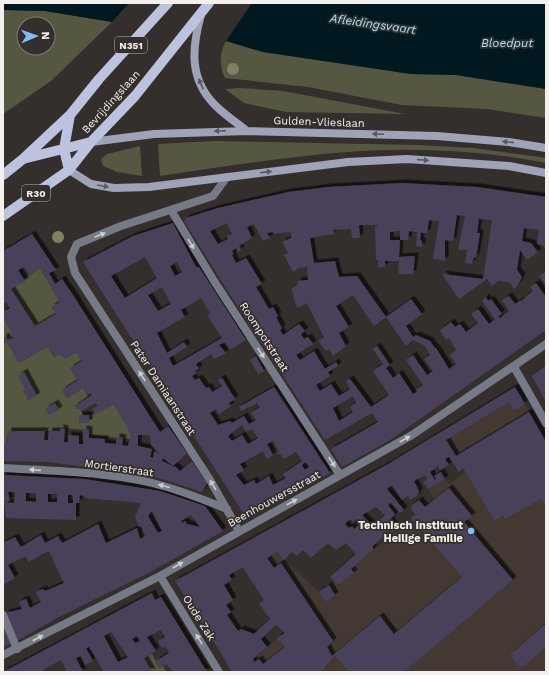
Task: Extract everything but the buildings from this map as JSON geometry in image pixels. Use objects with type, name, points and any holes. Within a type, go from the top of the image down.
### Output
[{"type":"main road","name":"Bevrijdingslaan","points":[[3,175],[23,159],[70,115],[99,79],[168,3]]},
{"type":"main road","name":"Bevrijdingslaan","points":[[69,170],[91,142],[136,96],[209,3]]},
{"type":"main road","points":[[201,14],[194,39],[194,54],[195,67],[201,86],[213,104],[247,130]]},
{"type":"main road","points":[[70,115],[64,149],[69,170],[91,184],[114,188],[149,187],[348,162],[407,159],[509,166],[546,173]]},
{"type":"main road","name":"Gulden-Vlieslaan","points":[[91,142],[154,134],[247,130],[437,136],[509,142],[546,148]]},
{"type":"main road","points":[[23,159],[91,142]]},
{"type":"main road","name":"R30","points":[[3,216],[69,170]]},
{"type":"street","points":[[171,210],[213,196],[227,177]]},
{"type":"street","name":"Pater Damiaanstraat","points":[[171,210],[121,226],[77,244],[71,257],[75,273],[210,480],[239,531]]},
{"type":"street","name":"Roompotstraat","points":[[171,210],[214,281],[340,475]]},
{"type":"street","name":"Beenhouwersstraat","points":[[3,655],[17,649],[81,614],[160,576],[412,436],[546,344]]},
{"type":"street","points":[[514,367],[546,423]]},
{"type":"street","name":"Mortierstraat","points":[[3,468],[103,476],[143,481],[166,486],[227,509]]},
{"type":"street","name":"Oude Zak","points":[[160,576],[219,672]]},
{"type":"street","points":[[3,615],[17,649]]},
{"type":"shaded area","name":"Technisch Instituut Heilige Familie","points":[[515,387],[546,442],[546,672],[254,672],[263,664],[257,656],[284,633],[259,604],[264,600],[231,550],[261,533],[284,560],[319,592],[334,581],[338,585],[354,573],[351,569],[434,499],[428,489],[445,479],[449,484],[465,472],[441,432]]},
{"type":"green space","points":[[3,10],[45,11],[112,22],[51,81],[3,114]]},
{"type":"green space","points":[[226,41],[263,52],[411,74],[456,75],[546,89],[546,118],[487,109],[402,105],[308,87],[225,78],[222,69],[221,55]]},
{"type":"green space","points":[[241,88],[283,91],[405,114],[286,112],[244,103],[225,89]]},
{"type":"green space","points":[[215,141],[418,145],[473,148],[546,158],[546,163],[472,152],[397,150],[347,152],[253,162],[160,176],[158,144]]},
{"type":"green space","points":[[140,146],[142,176],[117,172],[103,166],[101,159],[107,154]]},
{"type":"green space","points":[[40,268],[60,302],[56,314],[35,326],[11,289],[25,281],[24,279]]},
{"type":"green space","points":[[3,317],[14,337],[9,341],[5,337],[3,338]]},
{"type":"green space","points":[[7,342],[19,363],[48,346],[54,357],[60,354],[65,359],[76,352],[82,361],[70,368],[78,380],[62,390],[67,398],[83,388],[88,397],[75,406],[77,409],[79,408],[84,415],[95,414],[114,404],[131,434],[130,439],[89,435],[89,430],[60,428],[60,431],[8,431],[7,443],[3,443],[3,344]]},
{"type":"green space","points":[[152,654],[159,668],[163,666],[166,672],[152,672],[144,658]]},
{"type":"water","points":[[3,3],[129,3],[112,22],[45,11],[3,10]]},
{"type":"water","name":"Bloedput","points":[[252,3],[546,3],[546,89],[456,75],[411,74],[263,52],[226,41]]},
{"type":"place","name":"Technisch Instituut Heilige Familie","points":[[471,531]]},
{"type":"water label","name":"Afleidingsvaart","points":[[373,24]]}]
